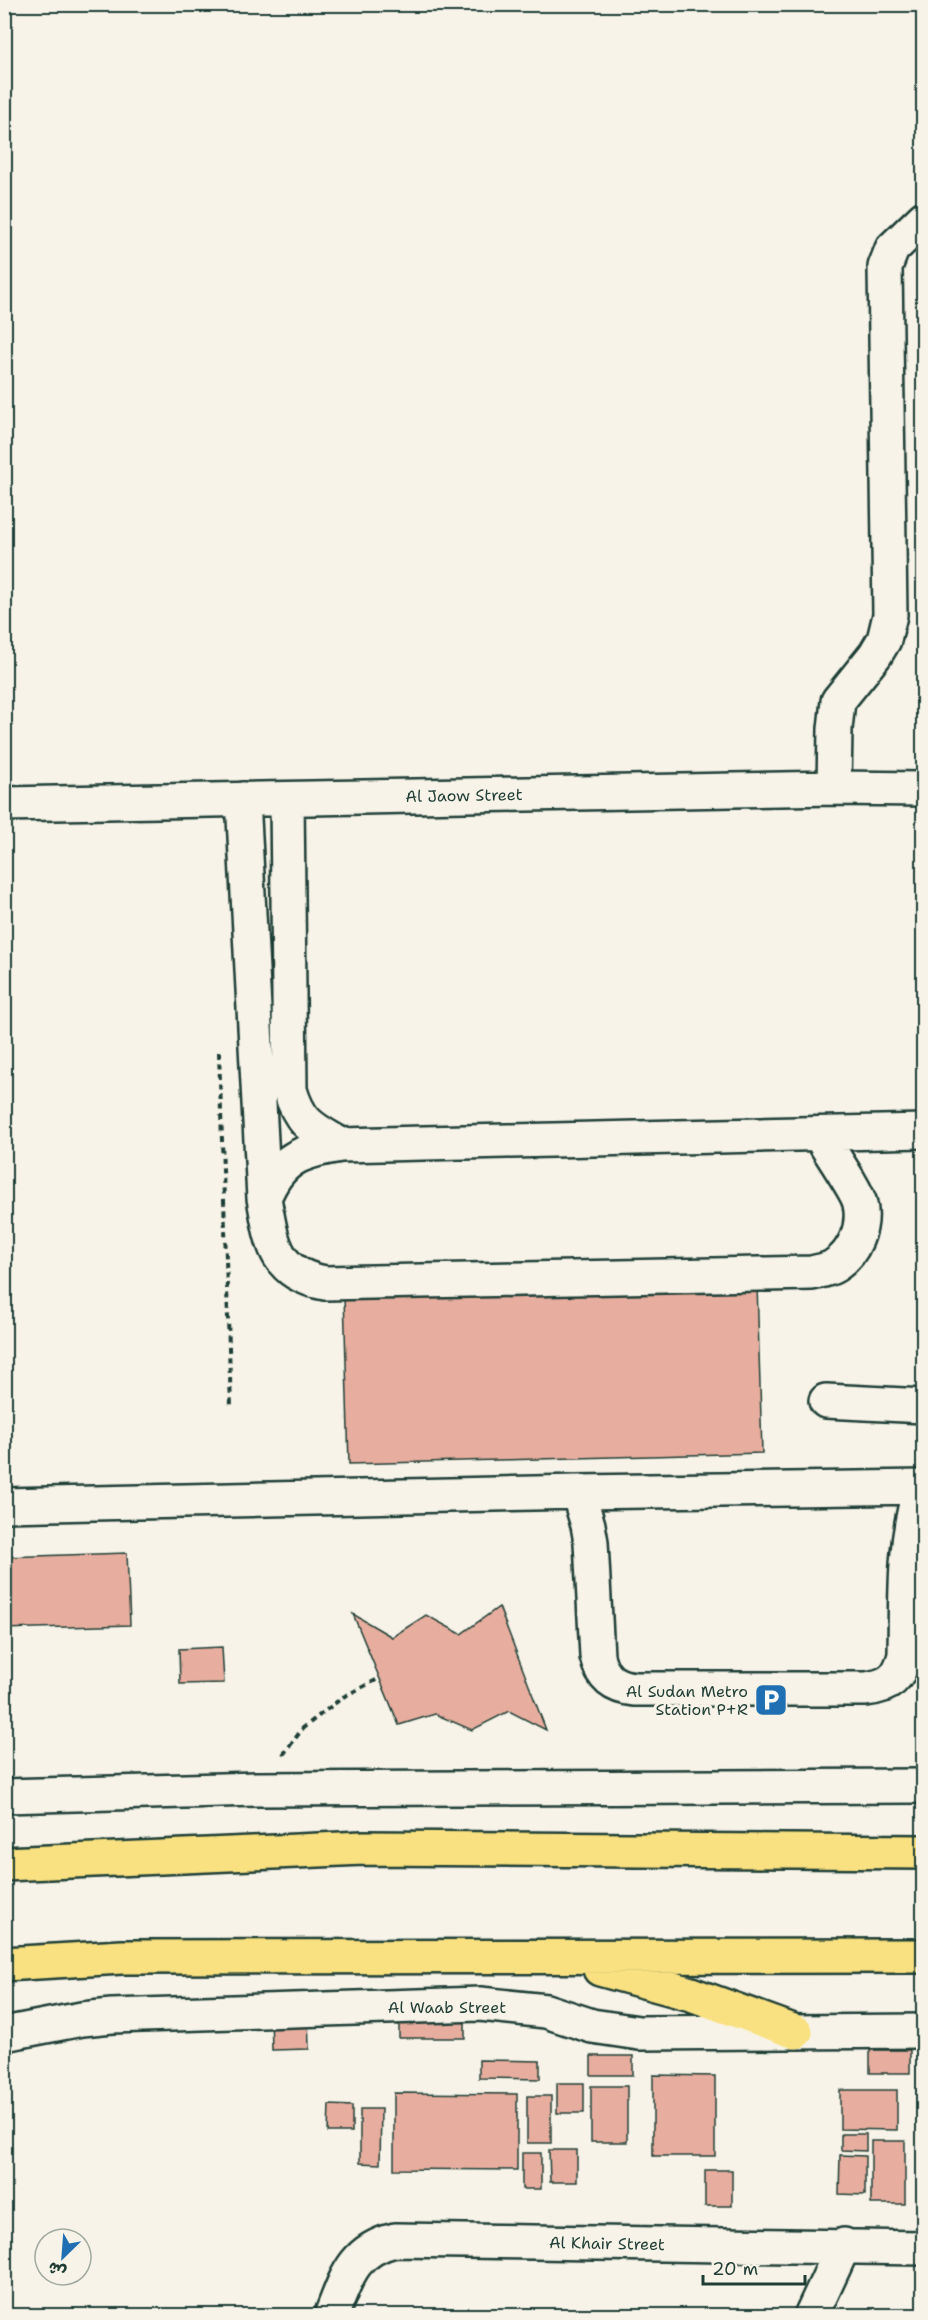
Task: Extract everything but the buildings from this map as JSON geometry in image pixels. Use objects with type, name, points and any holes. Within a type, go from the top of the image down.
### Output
[{"type":"main road","points":[[4,1864],[363,1848],[924,1852]]},
{"type":"main road","points":[[4,1964],[122,1957],[924,1956]]},
{"type":"main road","points":[[546,1958],[619,1973],[682,1991],[796,2032]]},
{"type":"street","points":[[834,788],[838,701],[875,655],[884,640],[890,615],[885,267],[892,249],[924,219]]},
{"type":"street","name":"Al Jaow Street","points":[[4,804],[834,788],[924,789]]},
{"type":"street","points":[[243,799],[264,1198],[278,1253],[287,1267],[308,1280],[325,1283],[812,1273],[833,1267],[847,1255],[855,1242],[860,1226],[860,1203],[820,1135]]},
{"type":"street","points":[[286,799],[290,1089],[299,1115],[312,1128],[341,1145]]},
{"type":"street","points":[[264,1198],[271,1181],[282,1166],[294,1157],[318,1148],[341,1145],[924,1131]]},
{"type":"street","points":[[826,1401],[924,1406]]},
{"type":"street","points":[[4,1505],[578,1492],[922,1487],[910,1524],[907,1544],[905,1655],[902,1669],[893,1680],[880,1688],[867,1689],[621,1688],[609,1681],[600,1670],[597,1656],[591,1542],[578,1492]]},
{"type":"street","points":[[4,1796],[257,1790],[924,1786]]},
{"type":"street","name":"Al Waab Street","points":[[4,2034],[82,2019],[112,2016],[480,2004],[546,2011],[592,2026],[639,2033],[924,2031]]},
{"type":"street","name":"Al Khair Street","points":[[331,2316],[354,2263],[366,2252],[380,2244],[395,2240],[924,2248]]},
{"type":"street","points":[[811,2316],[844,2245]]},
{"type":"path","points":[[219,1043],[231,1407]]},
{"type":"path","points":[[257,1790],[303,1728],[343,1697],[380,1678]]},
{"type":"place","name":"Al Sudan Metro Station P+R","points":[[771,1700]]}]
